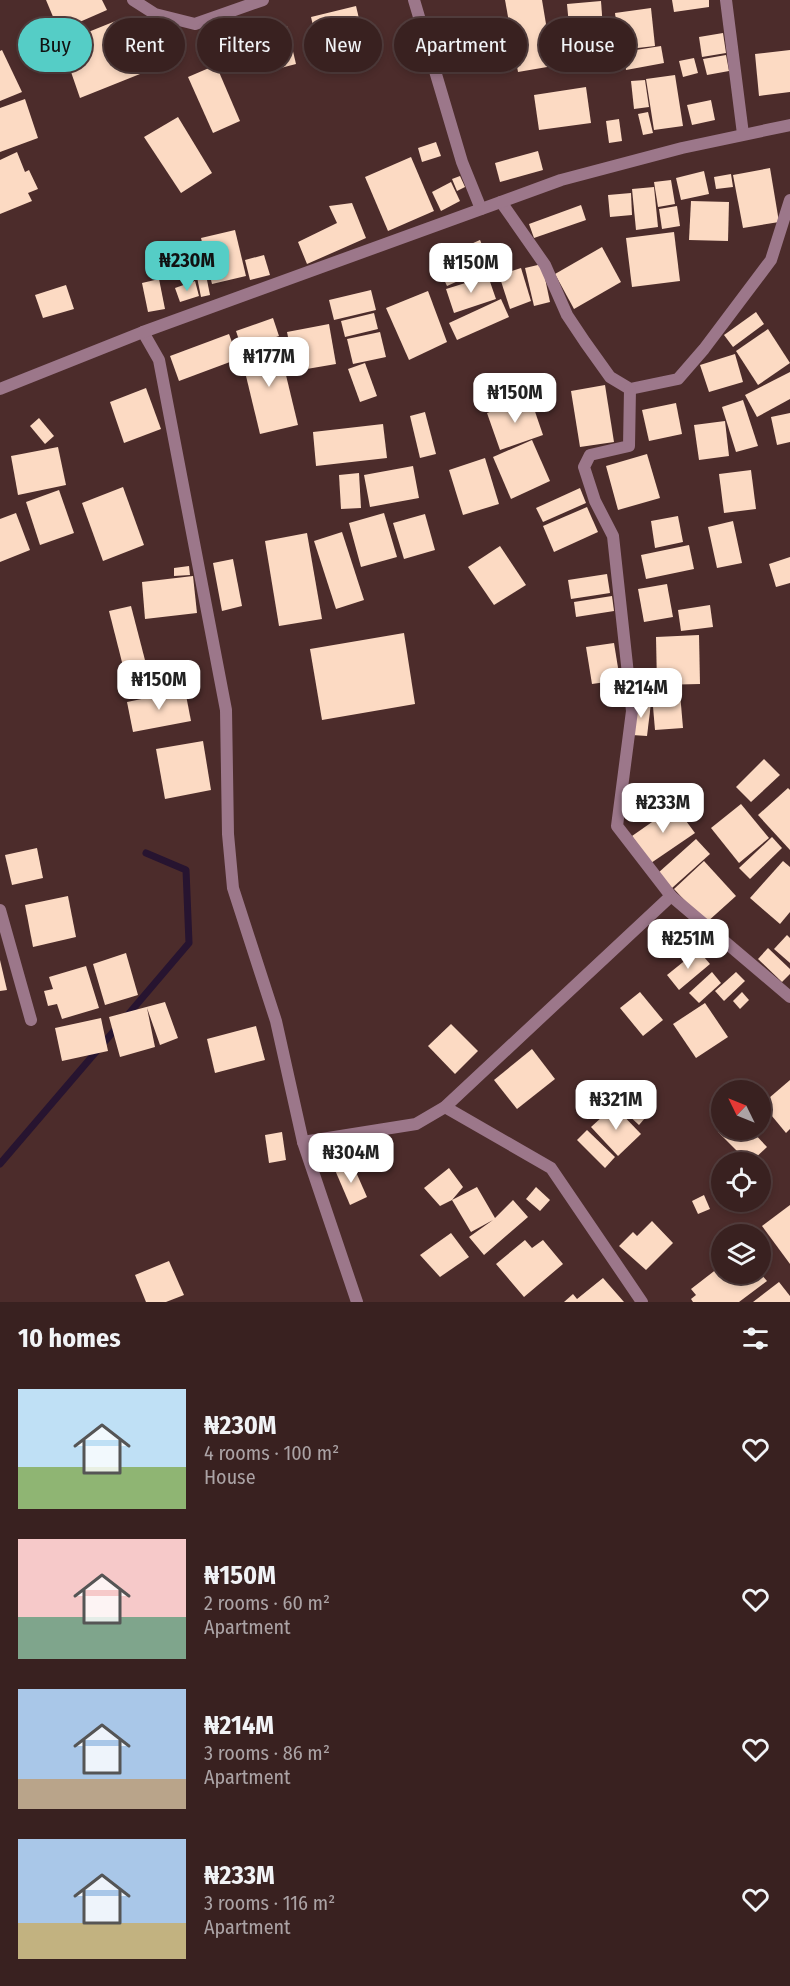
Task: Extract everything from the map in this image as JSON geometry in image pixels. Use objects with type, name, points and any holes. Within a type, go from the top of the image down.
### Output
[{"type":"street","points":[[133,0],[155,14],[195,24],[263,0]]},
{"type":"street","points":[[414,0],[462,162],[481,209]]},
{"type":"street","points":[[726,0],[743,134]]},
{"type":"street","points":[[0,389],[143,332],[561,180],[743,134],[790,125]]},
{"type":"street","points":[[501,202],[545,265],[573,324],[610,377],[630,389],[678,379],[697,357],[771,260],[790,200]]},
{"type":"street","points":[[143,332],[159,360],[226,710],[228,834],[233,888],[276,1021],[303,1142],[357,1302]]},
{"type":"street","points":[[630,389],[629,446],[590,455],[584,467],[595,501],[613,536],[632,711],[617,826],[671,896],[790,998]]},
{"type":"street","points":[[303,1142],[416,1124],[445,1107],[671,896]]},
{"type":"street","points":[[0,910],[31,1020]]},
{"type":"street","points":[[445,1107],[551,1168],[642,1302]]},
{"type":"building","points":[[46,0],[102,0],[107,10],[89,18],[54,18]]},
{"type":"building","points":[[505,0],[542,0],[545,18],[539,18],[539,68],[527,70],[527,18],[508,18]]},
{"type":"building","points":[[672,0],[709,0],[709,7],[674,12]]},
{"type":"building","points":[[601,1],[602,18],[568,18],[567,4]]},
{"type":"building","points":[[356,6],[359,18],[311,18]]},
{"type":"building","points":[[651,8],[655,46],[636,48],[636,18],[616,18],[615,13]]},
{"type":"building","points":[[104,26],[104,72],[145,72],[80,98],[71,72],[92,72],[92,30]]},
{"type":"building","points":[[723,33],[726,53],[702,57],[699,37]]},
{"type":"building","points":[[661,46],[664,63],[636,68],[636,50]]},
{"type":"building","points":[[292,47],[296,64],[292,65]]},
{"type":"building","points":[[2,50],[22,92],[0,101],[0,51]]},
{"type":"building","points":[[790,50],[790,92],[759,96],[755,54]]},
{"type":"building","points":[[726,55],[729,71],[707,75],[703,59]]},
{"type":"building","points":[[694,58],[698,73],[683,77],[679,61]]},
{"type":"building","points":[[200,72],[219,72],[240,121],[213,133],[188,77]]},
{"type":"building","points":[[675,75],[683,126],[654,130],[646,79]]},
{"type":"building","points":[[645,80],[649,107],[634,109],[631,81]]},
{"type":"building","points":[[586,87],[591,123],[539,130],[534,95]]},
{"type":"building","points":[[25,99],[38,138],[0,152],[0,108]]},
{"type":"building","points":[[711,100],[715,120],[692,125],[687,105]]},
{"type":"building","points":[[648,112],[653,133],[643,135],[638,114]]},
{"type":"building","points":[[178,117],[212,173],[181,193],[144,137]]},
{"type":"building","points":[[619,119],[622,141],[609,143],[606,121]]},
{"type":"building","points":[[436,142],[441,156],[422,162],[418,148]]},
{"type":"building","points":[[538,151],[543,170],[500,182],[495,163]]},
{"type":"building","points":[[17,152],[25,172],[29,170],[38,189],[28,193],[32,201],[0,214],[0,160]]},
{"type":"building","points":[[411,157],[434,211],[388,231],[365,177]]},
{"type":"building","points":[[770,168],[779,222],[743,228],[733,175]]},
{"type":"building","points":[[704,171],[709,194],[681,200],[676,178]]},
{"type":"building","points":[[731,174],[733,187],[716,189],[714,177]]},
{"type":"building","points":[[460,176],[465,187],[457,191],[452,179]]},
{"type":"building","points":[[671,180],[675,204],[658,207],[654,182]]},
{"type":"building","points":[[451,182],[460,201],[441,211],[432,192]]},
{"type":"building","points":[[654,187],[658,227],[636,230],[632,189]]},
{"type":"building","points":[[631,193],[632,215],[610,217],[608,195]]},
{"type":"building","points":[[691,201],[729,202],[728,241],[689,240]]},
{"type":"building","points":[[352,203],[366,238],[307,264],[298,242],[337,223],[329,206]]},
{"type":"building","points":[[581,205],[586,220],[534,238],[529,224]]},
{"type":"building","points":[[677,206],[680,226],[662,229],[659,209]]},
{"type":"building","points":[[235,230],[246,276],[212,284],[201,238]]},
{"type":"building","points":[[674,232],[680,281],[632,287],[626,238]]},
{"type":"building","points":[[480,240],[491,266],[447,286],[435,260]]},
{"type":"building","points":[[176,246],[190,246],[191,271],[177,271]]},
{"type":"building","points":[[602,247],[621,282],[574,309],[555,274]]},
{"type":"building","points":[[264,255],[270,275],[250,280],[245,260]]},
{"type":"building","points":[[542,264],[550,302],[534,306],[525,268]]},
{"type":"building","points":[[521,268],[531,301],[510,309],[499,275]]},
{"type":"building","points":[[206,275],[210,295],[201,297],[197,277]]},
{"type":"building","points":[[488,276],[496,299],[454,313],[446,289]]},
{"type":"building","points":[[159,279],[165,309],[148,312],[142,283]]},
{"type":"building","points":[[195,281],[199,296],[180,302],[175,288]]},
{"type":"building","points":[[66,285],[74,309],[43,318],[35,295]]},
{"type":"building","points":[[371,290],[376,310],[334,320],[329,300]]},
{"type":"building","points":[[428,291],[447,342],[409,360],[386,308]]},
{"type":"building","points":[[501,299],[509,317],[457,340],[449,323]]},
{"type":"building","points":[[756,312],[764,324],[733,347],[724,335]]},
{"type":"building","points":[[374,313],[378,329],[345,337],[341,321]]},
{"type":"building","points":[[273,318],[279,336],[242,349],[236,331]]},
{"type":"building","points":[[329,324],[336,364],[295,371],[287,332]]},
{"type":"building","points":[[768,329],[790,363],[758,385],[736,351]]},
{"type":"building","points":[[380,332],[386,357],[353,364],[347,339]]},
{"type":"building","points":[[229,334],[238,359],[179,381],[170,356]]},
{"type":"building","points":[[278,342],[298,425],[260,434],[240,351]]},
{"type":"building","points":[[735,354],[743,382],[709,392],[700,365]]},
{"type":"building","points":[[365,363],[377,396],[360,402],[348,369]]},
{"type":"building","points":[[790,372],[790,399],[757,417],[745,395]]},
{"type":"building","points":[[605,385],[614,442],[580,447],[571,391]]},
{"type":"building","points":[[146,388],[161,429],[124,443],[110,402]]},
{"type":"building","points":[[530,397],[543,435],[500,450],[487,413]]},
{"type":"building","points":[[743,400],[758,446],[736,452],[722,407]]},
{"type":"building","points":[[676,403],[682,434],[649,441],[642,410]]},
{"type":"building","points":[[425,412],[436,454],[420,458],[410,416]]},
{"type":"building","points":[[790,413],[790,442],[777,445],[771,417]]},
{"type":"building","points":[[39,418],[54,436],[45,444],[30,426]]},
{"type":"building","points":[[725,421],[729,456],[699,460],[694,425]]},
{"type":"building","points":[[383,424],[387,458],[316,466],[313,432]]},
{"type":"building","points":[[532,440],[550,481],[511,499],[493,457]]},
{"type":"building","points":[[58,447],[66,485],[18,495],[11,456]]},
{"type":"building","points":[[647,454],[660,498],[618,510],[606,466]]},
{"type":"building","points":[[485,458],[499,504],[463,515],[449,470]]},
{"type":"building","points":[[413,466],[419,498],[370,507],[364,475]]},
{"type":"building","points":[[751,470],[756,509],[724,513],[719,474]]},
{"type":"building","points":[[359,473],[361,508],[341,509],[339,475]]},
{"type":"building","points":[[123,487],[144,545],[103,561],[82,503]]},
{"type":"building","points":[[580,488],[586,503],[543,522],[536,508]]},
{"type":"building","points":[[59,490],[74,533],[40,545],[26,502]]},
{"type":"building","points":[[587,507],[598,532],[554,552],[543,526]]},
{"type":"building","points":[[16,513],[30,550],[0,562],[0,519]]},
{"type":"building","points":[[384,513],[397,557],[361,567],[349,523]]},
{"type":"building","points":[[425,514],[435,550],[404,559],[393,523]]},
{"type":"building","points":[[678,516],[683,542],[655,548],[651,521]]},
{"type":"building","points":[[733,521],[742,563],[717,568],[708,527]]},
{"type":"building","points":[[342,532],[364,600],[336,609],[314,541]]},
{"type":"building","points":[[307,533],[322,619],[279,626],[265,541]]},
{"type":"building","points":[[689,545],[694,569],[646,579],[641,555]]},
{"type":"building","points":[[500,546],[526,585],[494,605],[468,567]]},
{"type":"building","points":[[790,557],[790,583],[776,587],[769,564]]},
{"type":"building","points":[[233,559],[242,606],[222,611],[213,563]]},
{"type":"building","points":[[189,566],[190,575],[174,576],[174,568]]},
{"type":"building","points":[[607,574],[610,593],[571,599],[568,580]]},
{"type":"building","points":[[193,576],[197,613],[145,619],[142,582]]},
{"type":"building","points":[[667,584],[673,617],[644,622],[638,589]]},
{"type":"building","points":[[612,596],[614,611],[576,617],[574,602]]},
{"type":"building","points":[[710,605],[713,627],[681,631],[678,610]]},
{"type":"building","points":[[131,606],[146,664],[124,670],[109,611]]},
{"type":"building","points":[[404,633],[415,704],[322,720],[310,649]]},
{"type":"building","points":[[699,635],[700,684],[657,685],[656,637]]},
{"type":"building","points":[[614,643],[620,680],[592,684],[586,647]]},
{"type":"building","points":[[185,690],[191,721],[133,732],[127,702]]},
{"type":"building","points":[[680,693],[683,728],[655,730],[652,695]]},
{"type":"building","points":[[635,702],[651,703],[647,736],[632,735]]},
{"type":"building","points":[[203,741],[211,790],[165,799],[156,749]]},
{"type":"building","points":[[764,759],[780,775],[751,802],[736,787]]},
{"type":"building","points":[[788,788],[790,790],[790,850],[758,815]]},
{"type":"building","points":[[741,804],[769,838],[739,863],[711,828]]},
{"type":"building","points":[[675,806],[695,833],[651,863],[632,836]]},
{"type":"building","points":[[772,837],[782,848],[750,879],[739,868]]},
{"type":"building","points":[[696,839],[710,854],[672,888],[658,873]]},
{"type":"building","points":[[37,848],[43,878],[12,885],[5,855]]},
{"type":"building","points":[[704,861],[736,896],[706,923],[674,889]]},
{"type":"building","points":[[783,861],[790,867],[790,912],[780,924],[750,898]]},
{"type":"building","points":[[68,896],[76,937],[33,947],[25,905]]},
{"type":"building","points":[[787,935],[790,938],[790,963],[774,949]]},
{"type":"building","points":[[690,942],[696,948],[686,957],[680,951]]},
{"type":"building","points":[[768,948],[790,969],[790,974],[782,982],[758,959]]},
{"type":"building","points":[[698,950],[710,964],[679,990],[667,975]]},
{"type":"building","points":[[126,953],[138,995],[105,1005],[93,964]]},
{"type":"building","points":[[0,960],[7,990],[0,991]]},
{"type":"building","points":[[86,966],[99,1008],[62,1019],[57,1004],[48,1006],[44,991],[53,989],[49,977]]},
{"type":"building","points":[[712,972],[721,983],[699,1003],[689,993]]},
{"type":"building","points":[[736,972],[745,981],[724,1001],[715,991]]},
{"type":"building","points":[[640,992],[663,1020],[643,1036],[620,1008]]},
{"type":"building","points":[[742,992],[749,1000],[740,1009],[733,1001]]},
{"type":"building","points":[[165,1002],[178,1038],[160,1045],[147,1008],[155,1047],[120,1057],[109,1017]]},
{"type":"building","points":[[705,1003],[728,1037],[696,1058],[673,1024]]},
{"type":"building","points":[[101,1018],[108,1051],[62,1061],[55,1028]]},
{"type":"building","points":[[451,1024],[478,1051],[455,1074],[428,1046]]},
{"type":"building","points":[[256,1026],[265,1060],[215,1073],[207,1039]]},
{"type":"building","points":[[532,1049],[555,1079],[517,1109],[494,1080]]},
{"type":"building","points":[[790,1080],[790,1129],[786,1133],[771,1115],[771,1096]]},
{"type":"building","points":[[624,1084],[652,1110],[639,1125],[611,1099]]},
{"type":"building","points":[[614,1106],[641,1134],[618,1156],[591,1127]]},
{"type":"building","points":[[587,1130],[615,1157],[605,1168],[577,1140]]},
{"type":"building","points":[[282,1132],[286,1160],[269,1163],[265,1135]]},
{"type":"building","points":[[726,1140],[760,1140],[767,1147],[762,1152],[738,1152]]},
{"type":"building","points":[[352,1163],[367,1197],[350,1205],[335,1170]]},
{"type":"building","points":[[449,1168],[463,1187],[452,1200],[440,1206],[424,1188]]},
{"type":"building","points":[[477,1187],[495,1218],[513,1200],[528,1217],[484,1255],[469,1237],[493,1220],[471,1232],[452,1200]]},
{"type":"building","points":[[536,1187],[550,1200],[540,1211],[526,1199]]},
{"type":"building","points":[[704,1195],[710,1209],[698,1214],[692,1201]]},
{"type":"building","points":[[790,1205],[790,1264],[771,1238],[771,1224],[765,1224]]},
{"type":"building","points":[[652,1221],[673,1243],[646,1270],[619,1246],[633,1232],[637,1236]]},
{"type":"building","points":[[451,1233],[469,1257],[440,1277],[420,1255]]},
{"type":"building","points":[[525,1240],[532,1248],[543,1240],[563,1264],[524,1297],[496,1264]]},
{"type":"building","points":[[169,1261],[184,1295],[166,1302],[146,1302],[135,1275]]},
{"type":"building","points":[[711,1274],[711,1284],[763,1284],[739,1302],[693,1302],[691,1299],[696,1295],[691,1289]]},
{"type":"building","points":[[603,1278],[624,1302],[564,1302],[573,1294],[577,1299]]},
{"type":"building","points":[[779,1282],[790,1296],[790,1302],[753,1302]]},
{"type":"waterway","points":[[126,1017],[189,943],[186,870],[146,853]]},
{"type":"waterway","points":[[0,1164],[119,1025]]}]
